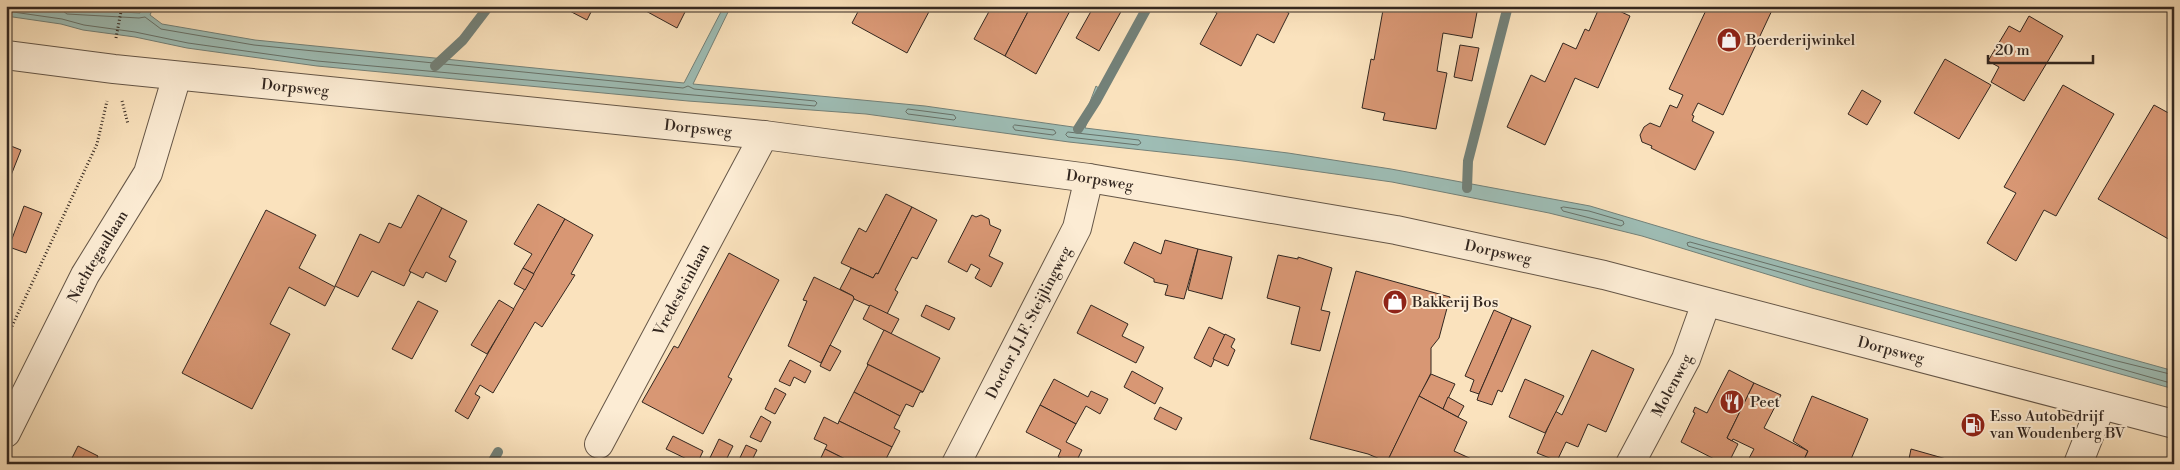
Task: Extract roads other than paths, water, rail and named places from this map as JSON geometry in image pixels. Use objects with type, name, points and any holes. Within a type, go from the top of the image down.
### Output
[{"type":"street","name":"Dorpsweg","points":[[6,56],[177,76],[764,136],[1089,178],[1396,230],[1604,276],[2174,424]]},
{"type":"street","name":"Nachtegaallaan","points":[[6,433],[85,275],[148,173],[177,76]]},
{"type":"street","name":"Vredesteinlaan","points":[[599,444],[764,136]]},
{"type":"street","name":"Doctor J.J.F. Steijlingweg","points":[[956,464],[1077,228],[1089,178]]},
{"type":"street","name":"Molenweg","points":[[1630,464],[1686,359],[1706,303]]},
{"type":"street","points":[[2078,464],[2101,406]]},
{"type":"water","points":[[6,6],[61,6],[68,9],[140,13],[141,6],[154,6],[150,15],[162,24],[255,40],[684,83],[724,6],[731,6],[693,84],[925,106],[1080,128],[1096,86],[1100,89],[1085,128],[1288,153],[1391,169],[1590,206],[1704,240],[2174,371],[2174,389],[1812,288],[1642,236],[1549,213],[1392,182],[1235,160],[1069,142],[866,114],[688,101],[317,66],[187,48],[135,37],[6,16]]},
{"type":"waterway","points":[[435,66],[463,40],[489,6]]},
{"type":"waterway","points":[[1078,129],[1096,101],[1148,6]]},
{"type":"waterway","points":[[1467,188],[1468,161],[1508,6]]},
{"type":"waterway","points":[[491,464],[498,452]]},
{"type":"place","name":"Boerderijwinkel","points":[[1729,40]]},
{"type":"place","name":"Bakkerij Bos","points":[[1395,302]]},
{"type":"place","name":"Peet","points":[[1732,402]]},
{"type":"place","name":"Esso Autobedrijf van Woudenberg BV","points":[[1973,425]]}]
